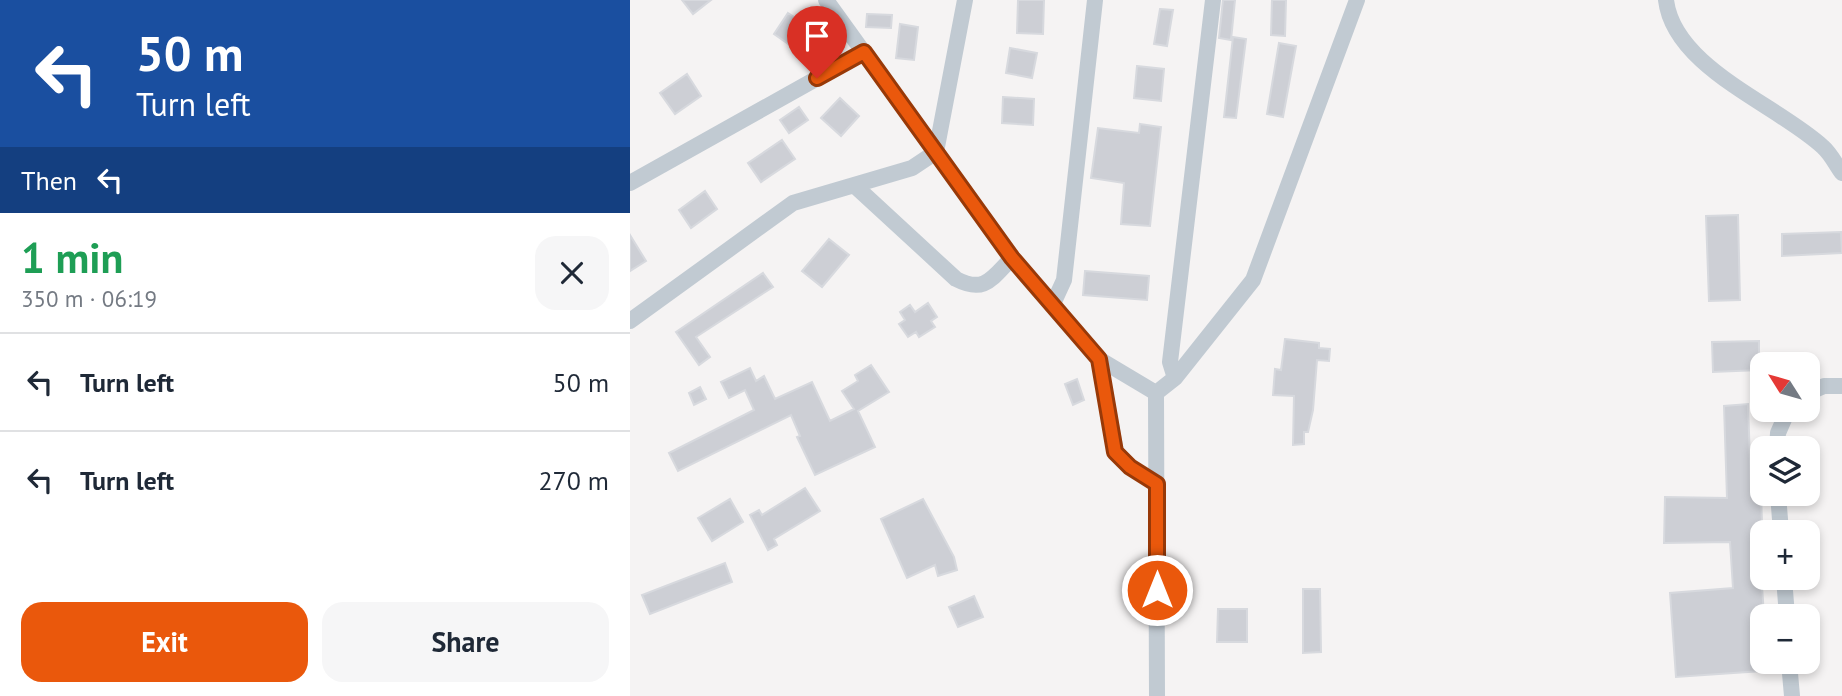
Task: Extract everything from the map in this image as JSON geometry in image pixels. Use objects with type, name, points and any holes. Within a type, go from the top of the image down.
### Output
[{"type":"street","points":[[826,0],[1012,258],[1099,359],[1156,393]]},
{"type":"street","points":[[630,321],[793,203],[912,168],[936,152],[965,0]]},
{"type":"street","points":[[1052,304],[1063,279],[1096,0]]},
{"type":"street","points":[[1175,378],[1170,362],[1213,0]]},
{"type":"street","points":[[1156,393],[1175,378],[1253,280],[1357,0]]},
{"type":"street","points":[[1665,0],[1667,12],[1690,52],[1824,148],[1842,173]]},
{"type":"street","points":[[630,183],[864,52]]},
{"type":"street","points":[[854,185],[956,279],[971,287],[990,281],[1012,258]]},
{"type":"street","points":[[1099,359],[1115,452],[1130,467],[1157,484]]},
{"type":"street","points":[[1820,388],[1842,386]]},
{"type":"street","points":[[1156,393],[1157,696]]},
{"type":"street","points":[[1790,674],[1792,696]]},
{"type":"building","points":[[682,0],[711,0],[693,14]]},
{"type":"building","points":[[1018,0],[1044,0],[1043,34],[1017,33]]},
{"type":"building","points":[[1223,0],[1235,0],[1231,40],[1219,38]]},
{"type":"building","points":[[1272,0],[1286,0],[1285,36],[1271,35]]},
{"type":"building","points":[[1160,9],[1173,10],[1167,46],[1154,44]]},
{"type":"building","points":[[788,13],[811,28],[797,50],[774,34]]},
{"type":"building","points":[[867,14],[892,15],[891,28],[866,27]]},
{"type":"building","points":[[900,24],[918,27],[914,60],[896,58]]},
{"type":"building","points":[[1233,37],[1246,39],[1236,118],[1224,117]]},
{"type":"building","points":[[1279,43],[1296,46],[1283,117],[1267,114]]},
{"type":"building","points":[[1010,48],[1037,53],[1032,78],[1006,73]]},
{"type":"building","points":[[1137,66],[1164,69],[1161,101],[1134,98]]},
{"type":"building","points":[[687,74],[701,96],[675,114],[660,93]]},
{"type":"building","points":[[1003,97],[1034,99],[1033,125],[1002,123]]},
{"type":"building","points":[[840,98],[859,116],[841,136],[821,118]]},
{"type":"building","points":[[799,107],[808,120],[789,133],[780,120]]},
{"type":"building","points":[[1140,124],[1161,127],[1150,226],[1121,224],[1124,183],[1091,178],[1098,128],[1139,133]]},
{"type":"building","points":[[782,140],[795,159],[761,182],[748,163]]},
{"type":"building","points":[[705,191],[717,209],[691,228],[679,210]]},
{"type":"building","points":[[1738,215],[1740,300],[1709,301],[1706,216]]},
{"type":"building","points":[[1841,232],[1842,253],[1782,256],[1782,234]]},
{"type":"building","points":[[630,235],[646,261],[630,271]]},
{"type":"building","points":[[829,239],[849,255],[822,287],[802,271]]},
{"type":"building","points":[[1085,271],[1149,276],[1147,300],[1083,295]]},
{"type":"building","points":[[763,273],[773,287],[696,337],[710,357],[699,365],[676,332]]},
{"type":"building","points":[[928,303],[937,317],[931,321],[935,327],[919,337],[916,332],[908,337],[899,324],[905,320],[900,312],[910,305],[915,312]]},
{"type":"building","points":[[1285,339],[1319,343],[1319,348],[1330,349],[1329,361],[1317,360],[1313,410],[1308,432],[1304,432],[1304,444],[1293,445],[1294,396],[1273,395],[1275,369],[1281,370]]},
{"type":"building","points":[[1759,341],[1759,352],[1750,352],[1750,370],[1713,372],[1712,342]]},
{"type":"building","points":[[871,365],[889,392],[858,411],[875,447],[815,475],[797,437],[800,436],[791,415],[678,471],[669,453],[754,410],[745,390],[729,398],[721,382],[750,368],[756,381],[764,376],[775,399],[812,382],[830,421],[854,409],[842,391],[858,381],[855,375]]},
{"type":"building","points":[[1077,379],[1084,400],[1073,405],[1065,384]]},
{"type":"building","points":[[700,387],[706,399],[694,405],[689,393]]},
{"type":"building","points":[[1748,404],[1750,506],[1761,506],[1762,520],[1750,520],[1750,590],[1762,590],[1763,604],[1750,604],[1750,672],[1676,677],[1670,593],[1733,588],[1730,542],[1664,543],[1665,497],[1727,498],[1724,406]]},
{"type":"building","points":[[805,488],[820,511],[774,539],[777,545],[768,550],[750,515],[759,510],[762,515]]},
{"type":"building","points":[[730,499],[743,522],[712,541],[698,518]]},
{"type":"building","points":[[923,499],[954,557],[957,570],[938,576],[935,565],[907,578],[881,519]]},
{"type":"building","points":[[725,563],[732,582],[650,614],[642,595]]},
{"type":"building","points":[[1303,589],[1320,589],[1321,652],[1303,653]]},
{"type":"building","points":[[974,596],[983,617],[958,627],[949,607]]},
{"type":"building","points":[[1218,609],[1247,609],[1247,642],[1217,642]]},
{"type":"route","points":[[817,78],[864,52],[1012,258],[1099,359],[1115,452],[1130,467],[1157,484],[1157,590]]}]
